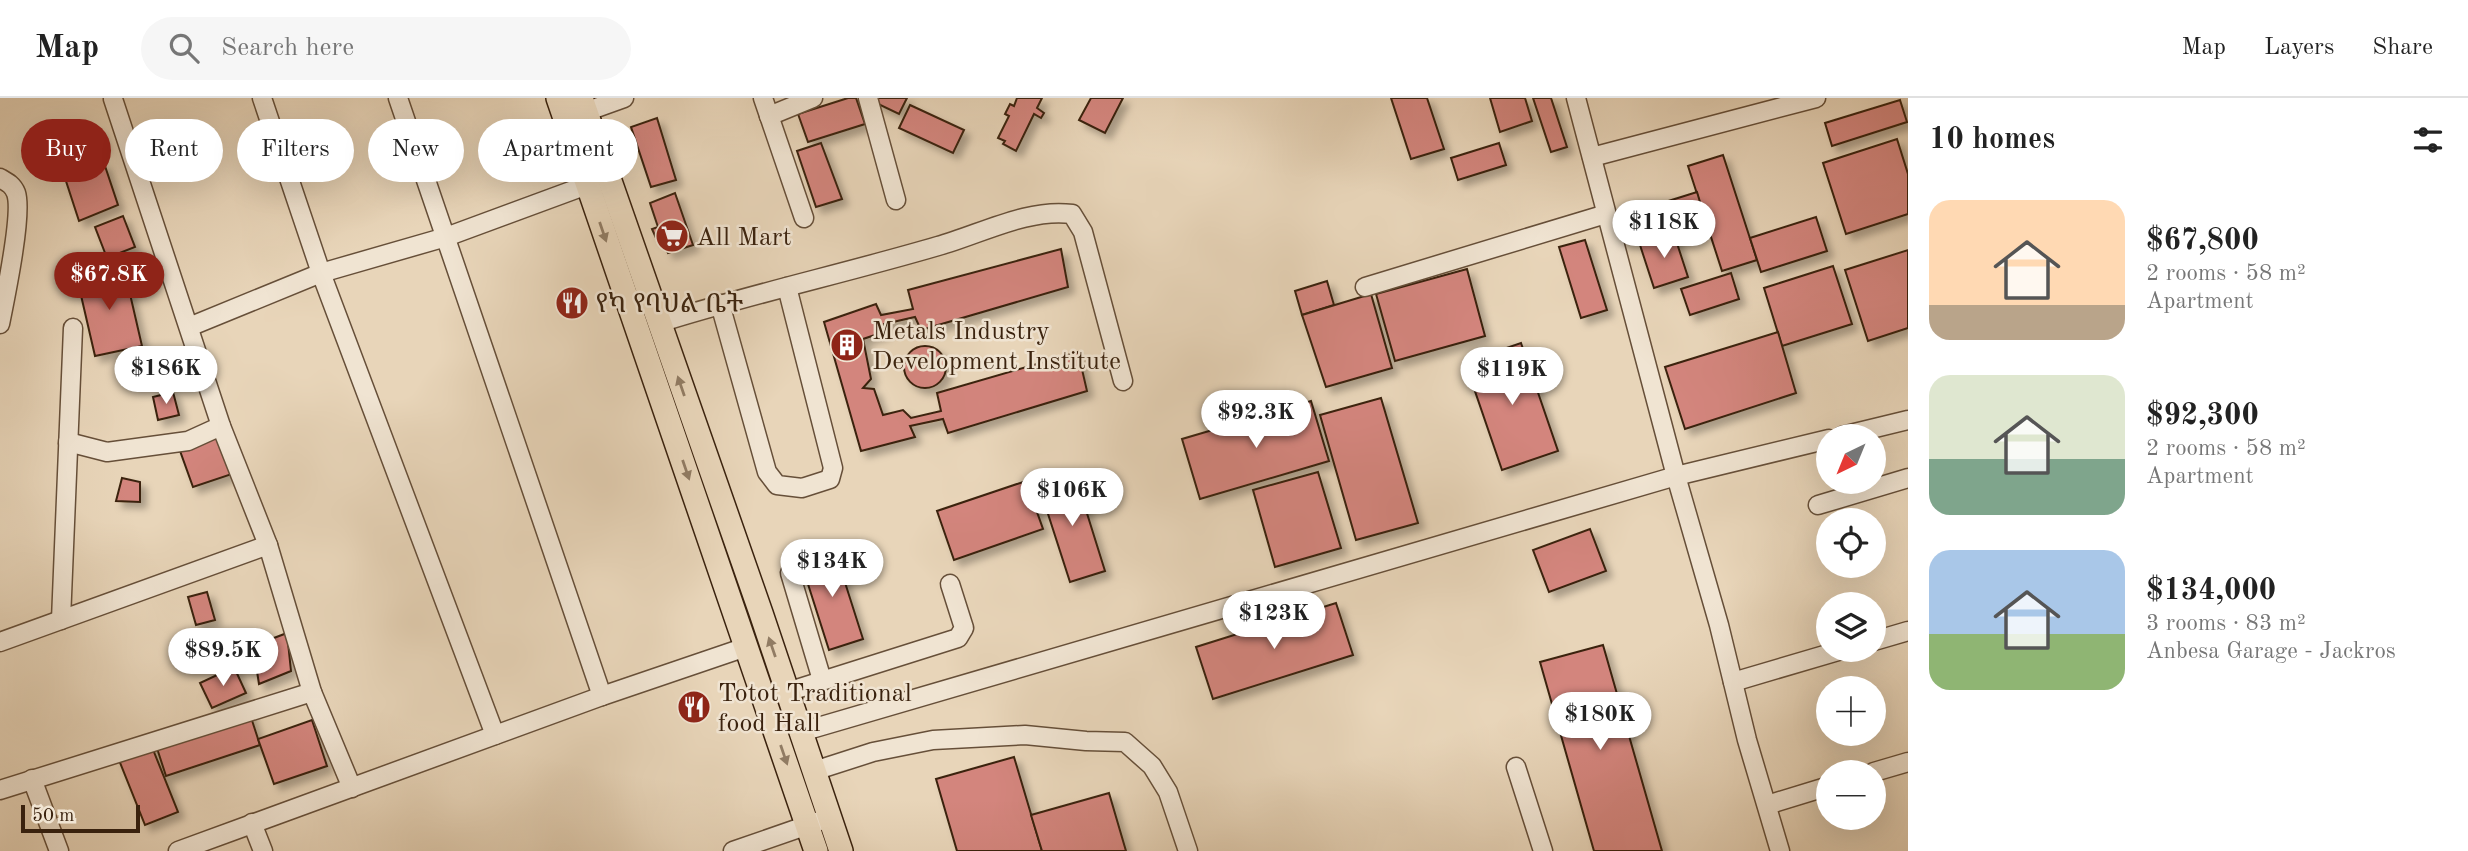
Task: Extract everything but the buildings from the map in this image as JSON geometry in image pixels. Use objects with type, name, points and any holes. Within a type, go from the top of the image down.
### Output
[{"type":"main road","points":[[558,98],[816,851]]},
{"type":"main road","points":[[583,105],[841,851]]},
{"type":"main road","points":[[670,425],[692,417]]},
{"type":"street","points":[[112,98],[221,426],[268,545],[312,692],[352,788]]},
{"type":"street","points":[[262,98],[321,273],[495,735]]},
{"type":"street","points":[[398,98],[602,695]]},
{"type":"street","points":[[583,105],[624,98]]},
{"type":"street","points":[[763,98],[804,218]]},
{"type":"street","points":[[769,116],[813,98]]},
{"type":"street","points":[[868,98],[896,200]]},
{"type":"street","points":[[1576,98],[1676,476],[1780,851]]},
{"type":"street","points":[[1592,157],[1816,98]]},
{"type":"street","points":[[0,178],[12,186],[17,195],[17,226],[0,324]]},
{"type":"street","points":[[189,327],[321,273],[446,237],[587,185]]},
{"type":"street","points":[[659,323],[720,304],[940,246],[1034,215],[1057,212],[1072,214],[1083,232],[1124,380]]},
{"type":"street","points":[[1365,287],[1606,214]]},
{"type":"street","points":[[720,304],[767,472],[777,485],[802,488],[830,479],[833,468],[787,287]]},
{"type":"street","points":[[61,620],[73,328]]},
{"type":"street","points":[[1886,425],[1908,420]]},
{"type":"street","points":[[68,442],[107,452],[188,441],[221,426]]},
{"type":"street","points":[[801,732],[1676,476],[1816,442]]},
{"type":"street","points":[[1818,505],[1908,478]]},
{"type":"street","points":[[0,642],[268,545]]},
{"type":"street","points":[[790,573],[822,681]]},
{"type":"street","points":[[788,692],[958,638],[964,628],[950,584]]},
{"type":"street","points":[[1886,637],[1908,631]]},
{"type":"street","points":[[177,851],[602,695],[746,647]]},
{"type":"street","points":[[1733,682],[1816,658]]},
{"type":"street","points":[[0,790],[312,692]]},
{"type":"street","points":[[814,771],[873,752],[933,740],[1025,735],[1125,742],[1152,766],[1168,792],[1188,851]]},
{"type":"street","points":[[1886,768],[1908,762]]},
{"type":"street","points":[[1517,767],[1543,851]]},
{"type":"street","points":[[32,779],[59,851]]},
{"type":"street","points":[[1767,805],[1816,790]]},
{"type":"street","points":[[733,851],[831,817]]},
{"type":"street","points":[[252,823],[263,851]]},
{"type":"place","name":"All Mart","points":[[672,236]]},
{"type":"place","name":"የካ የባህል ቤት","points":[[572,303]]},
{"type":"place","name":"Metals Industry Development Institute","points":[[847,345]]},
{"type":"place","name":"Totot Traditional food Hall","points":[[694,707]]}]
